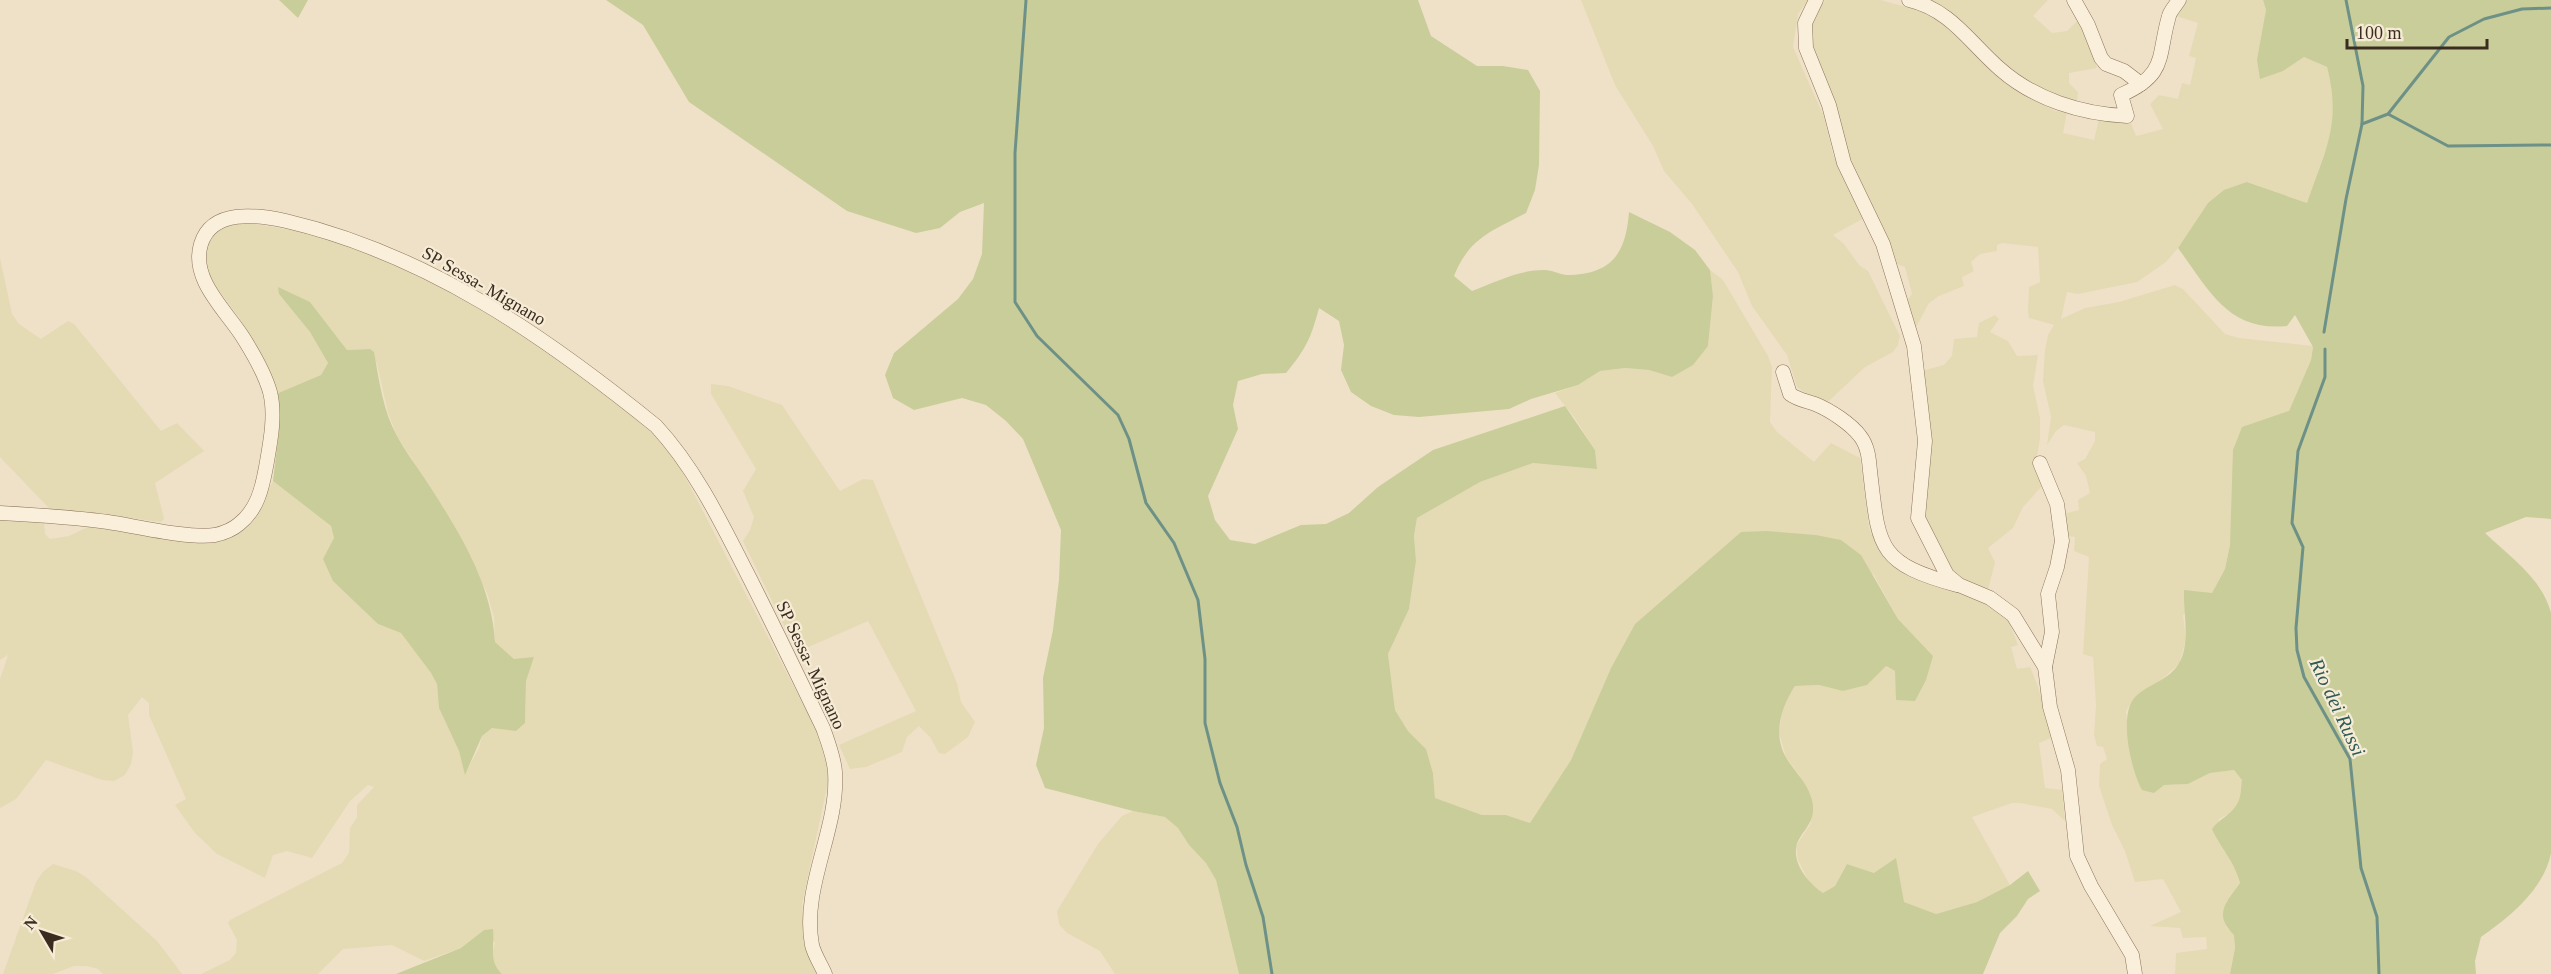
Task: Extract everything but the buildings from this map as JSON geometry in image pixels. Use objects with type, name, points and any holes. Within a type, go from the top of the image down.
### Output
[{"type":"street","points":[[1816,0],[1805,23],[1806,48],[1829,105],[1844,163],[1883,244],[1914,346],[1925,441],[1918,518],[1947,575],[1959,585]]},
{"type":"street","points":[[1910,0],[1938,10],[2008,75],[2028,89],[2059,104],[2127,116],[2121,95],[2141,84],[2155,72],[2159,65],[2169,15],[2179,0]]},
{"type":"street","points":[[2074,0],[2088,25],[2101,58],[2106,64],[2124,71],[2141,84]]},
{"type":"street","name":"SP Sessa- Mignano","points":[[0,513],[75,517],[201,535],[229,531],[250,513],[262,489],[271,441],[270,393],[243,337],[214,297],[202,275],[199,254],[202,241],[216,224],[238,216],[254,216],[327,230],[400,258],[444,279],[537,335],[656,426],[670,441],[687,466],[735,549],[824,728],[832,753],[836,773],[833,800],[811,904],[812,945],[825,974]]},
{"type":"street","points":[[1783,372],[1790,394],[1828,411],[1853,429],[1864,441],[1877,527],[1881,541],[1890,553],[1907,567],[1924,575],[1959,585],[1990,598],[2013,615],[2045,667]]},
{"type":"street","points":[[2040,463],[2057,504],[2062,541],[2057,567],[2048,594],[2052,632],[2045,667],[2050,707],[2068,770],[2077,856],[2091,886],[2132,955],[2135,974]]},
{"type":"shaded area","points":[[1581,0],[1808,0],[1798,14],[1793,47],[1824,117],[1833,155],[1866,217],[1833,235],[1844,244],[1859,265],[1868,271],[1900,336],[1893,352],[1865,367],[1829,401],[1811,398],[1797,387],[1787,355],[1752,306],[1738,272],[1692,204],[1664,171],[1653,146],[1615,85]]},
{"type":"shaded area","points":[[1825,0],[1880,0],[1934,16],[2006,83],[2055,111],[2067,112],[2063,133],[2094,140],[2099,119],[2131,123],[2136,136],[2163,129],[2150,104],[2159,95],[2178,99],[2182,83],[2190,85],[2196,58],[2189,56],[2198,23],[2176,16],[2188,0],[2263,0],[2266,10],[2263,35],[2283,71],[2304,57],[2327,67],[2333,91],[2334,115],[2329,140],[2307,203],[2248,182],[2208,204],[2166,262],[2137,282],[2078,294],[2067,292],[2061,319],[2085,308],[2119,302],[2175,285],[2183,289],[2225,334],[2239,338],[2313,346],[2311,360],[2230,545],[2225,569],[2212,593],[2183,615],[2186,640],[2179,664],[2160,681],[2134,698],[2126,711],[2131,760],[2164,785],[2188,784],[2210,773],[2234,770],[2243,780],[2238,804],[2230,813],[2219,819],[2217,840],[2232,859],[2240,883],[2226,903],[2226,927],[2234,935],[2235,948],[2230,974],[2175,974],[2176,953],[2207,949],[2206,937],[2183,938],[2180,928],[2150,926],[2181,912],[2163,879],[2135,882],[2099,786],[2100,764],[2107,759],[2103,747],[2097,746],[2094,735],[2096,705],[2093,657],[2083,654],[2089,557],[2074,551],[2075,537],[2066,536],[2063,514],[2079,510],[2078,500],[2090,493],[2086,476],[2077,463],[2085,459],[2095,441],[2095,432],[2064,425],[2056,431],[2047,445],[2051,417],[2043,381],[2045,350],[2048,335],[2054,325],[2029,318],[2028,310],[2029,287],[2040,282],[2038,247],[2002,243],[1997,245],[1997,251],[1980,254],[1971,262],[1974,271],[1962,277],[1964,286],[1939,296],[1929,303],[1915,329],[1905,303],[1912,294],[1905,267],[1894,263],[1856,181],[1811,43],[1810,30],[1815,14]]},
{"type":"shaded area","points":[[1926,0],[2048,0],[2033,16],[2052,33],[2067,31],[2080,18],[2097,68],[2069,73],[2069,83],[2078,92],[2077,102],[2025,84]]},
{"type":"shaded area","points":[[244,222],[326,236],[377,257],[473,303],[541,347],[635,415],[659,438],[680,467],[820,737],[827,761],[828,782],[802,904],[804,930],[818,974],[502,974],[495,968],[491,958],[495,943],[484,930],[461,948],[424,961],[392,945],[343,949],[318,974],[201,974],[230,960],[236,953],[237,940],[228,923],[230,920],[342,863],[349,853],[350,828],[357,817],[357,805],[374,787],[368,785],[350,801],[312,858],[287,851],[273,855],[265,878],[217,854],[195,833],[175,805],[186,799],[149,715],[149,703],[142,697],[128,715],[133,752],[131,764],[125,775],[114,781],[102,780],[46,760],[16,799],[0,808],[0,679],[8,655],[0,660],[0,519],[44,521],[45,534],[50,539],[69,536],[88,527],[173,538],[233,534],[244,529],[252,521],[273,481],[331,526],[334,538],[330,549],[378,624],[401,633],[431,673],[437,684],[439,708],[459,751],[465,774],[479,748],[482,736],[492,728],[525,723],[526,681],[533,658],[514,659],[495,642],[494,617],[487,593],[450,518],[397,436],[388,413],[377,364],[370,349],[347,350],[310,302],[279,294],[310,332],[328,363],[321,375],[276,394],[256,347],[240,319],[209,277],[203,256],[212,236],[219,228]]},
{"type":"shaded area","points":[[0,258],[12,314],[19,324],[41,339],[68,321],[74,324],[161,431],[177,423],[204,451],[155,483],[164,519],[161,522],[49,508],[0,457]]},
{"type":"shaded area","points":[[1710,270],[1723,280],[1768,356],[1772,367],[1770,422],[1777,432],[1814,462],[1831,443],[1860,458],[1869,528],[1878,548],[1925,581],[1985,601],[2007,617],[2018,645],[2011,647],[2017,669],[2030,667],[2053,737],[2039,743],[2045,788],[2062,790],[2065,821],[2052,809],[2020,803],[2012,803],[1972,817],[2010,885],[1977,902],[1936,914],[1904,902],[1874,873],[1847,864],[1835,886],[1823,893],[1809,882],[1798,860],[1796,846],[1811,823],[1800,776],[1786,757],[1779,733],[1783,704],[1795,686],[1819,685],[1843,691],[1867,685],[1885,666],[1895,671],[1933,656],[1898,619],[1874,575],[1816,535],[1741,532],[1635,624],[1611,668],[1571,760],[1530,823],[1506,815],[1482,815],[1435,798],[1433,773],[1426,749],[1408,731],[1395,710],[1388,654],[1409,609],[1416,561],[1414,536],[1417,518],[1480,482],[1533,463],[1597,469],[1595,450],[1555,393],[1578,385],[1600,371],[1625,368],[1649,370],[1672,377],[1708,346],[1713,296]]},
{"type":"shaded area","points":[[1995,315],[1999,319],[1990,332],[2008,341],[2017,356],[2038,355],[2033,386],[2040,418],[2040,438],[2036,462],[2043,485],[2023,507],[2013,528],[1988,548],[1995,562],[1988,590],[1968,584],[1944,562],[1922,516],[1921,371],[1944,365],[1952,356],[1954,339],[1977,337],[1979,323]]},
{"type":"shaded area","points":[[711,384],[728,386],[782,405],[840,491],[863,479],[873,480],[957,683],[961,702],[975,722],[968,737],[945,754],[939,753],[930,737],[919,726],[907,737],[902,752],[866,767],[850,769],[839,745],[916,711],[868,621],[797,652],[743,541],[754,517],[743,491],[756,469],[711,394]]},
{"type":"shaded area","points":[[1133,811],[1165,817],[1178,828],[1189,845],[1206,863],[1216,880],[1239,974],[1115,974],[1100,951],[1067,933],[1059,924],[1057,911],[1098,844],[1122,816]]},
{"type":"shaded area","points":[[53,864],[76,871],[86,877],[157,941],[182,974],[103,974],[98,969],[74,966],[53,974],[3,974],[36,882]]},
{"type":"green space","points":[[279,0],[308,0],[298,18]]},
{"type":"green space","points":[[606,0],[1418,0],[1431,36],[1477,66],[1503,66],[1528,70],[1540,91],[1539,165],[1535,190],[1526,213],[1492,231],[1474,244],[1460,263],[1454,276],[1472,291],[1525,272],[1544,270],[1571,275],[1598,270],[1615,257],[1621,249],[1629,212],[1670,232],[1695,250],[1710,270],[1713,296],[1708,346],[1693,365],[1672,377],[1649,370],[1625,368],[1600,371],[1578,385],[1531,399],[1509,409],[1419,417],[1394,415],[1371,406],[1351,392],[1341,370],[1344,345],[1339,321],[1319,308],[1307,343],[1286,373],[1262,374],[1238,381],[1233,405],[1238,429],[1208,496],[1215,520],[1230,540],[1255,544],[1301,525],[1326,524],[1349,513],[1378,487],[1433,450],[1565,406],[1595,450],[1597,469],[1533,463],[1480,482],[1417,518],[1414,536],[1416,561],[1409,609],[1388,654],[1395,710],[1408,731],[1426,749],[1433,773],[1435,798],[1482,815],[1506,815],[1530,823],[1571,760],[1611,668],[1635,624],[1741,532],[1766,531],[1816,535],[1841,540],[1861,555],[1898,619],[1933,656],[1926,680],[1915,701],[1896,700],[1895,671],[1886,666],[1867,685],[1843,691],[1819,685],[1795,686],[1782,712],[1779,731],[1782,750],[1807,787],[1813,806],[1811,820],[1796,848],[1800,868],[1813,885],[1823,893],[1835,886],[1847,864],[1874,873],[1896,858],[1904,902],[1936,914],[1977,902],[2010,885],[2028,871],[2040,891],[2028,899],[2017,916],[2000,933],[1983,974],[1239,974],[1216,880],[1206,863],[1189,845],[1178,828],[1165,817],[1045,788],[1036,765],[1044,728],[1043,678],[1053,630],[1059,580],[1061,530],[1023,439],[986,405],[962,398],[914,410],[893,398],[885,375],[894,353],[958,299],[973,279],[982,254],[984,203],[960,212],[940,228],[916,233],[847,211],[689,102],[643,25]]},
{"type":"green space","points":[[2263,0],[2551,0],[2551,519],[2526,517],[2485,533],[2533,579],[2547,600],[2551,613],[2551,853],[2541,878],[2524,901],[2503,921],[2481,937],[2475,961],[2476,974],[2230,974],[2235,948],[2234,935],[2224,921],[2223,915],[2226,903],[2240,883],[2212,829],[2237,804],[2242,780],[2234,770],[2210,773],[2188,784],[2164,785],[2154,793],[2142,790],[2130,757],[2127,716],[2130,705],[2140,693],[2170,674],[2183,655],[2186,637],[2184,590],[2212,593],[2225,569],[2230,545],[2233,450],[2242,427],[2289,411],[2311,360],[2313,347],[2295,315],[2287,326],[2267,326],[2249,322],[2235,315],[2211,293],[2178,248],[2208,203],[2224,190],[2247,182],[2307,203],[2320,167],[2332,121],[2333,105],[2327,67],[2304,57],[2283,71],[2260,79],[2257,60],[2266,10]]},
{"type":"green space","points":[[278,287],[310,302],[347,350],[370,349],[374,352],[382,395],[392,426],[403,447],[449,517],[471,557],[487,599],[495,642],[514,659],[534,657],[526,681],[525,723],[516,731],[492,728],[482,736],[465,775],[459,751],[439,708],[437,684],[431,673],[401,633],[378,624],[333,581],[323,559],[334,538],[331,526],[273,481],[279,431],[276,394],[321,375],[328,363],[310,332],[279,294]]},
{"type":"green space","points":[[493,929],[495,964],[502,974],[396,974],[461,948],[484,930]]},
{"type":"waterway","points":[[1026,0],[1015,153],[1015,302],[1037,336],[1118,415],[1129,439],[1146,503],[1174,543],[1198,600],[1205,659],[1205,723],[1220,783],[1237,827],[1246,865],[1263,917],[1272,974]]},
{"type":"waterway","points":[[2324,332],[2346,199],[2362,124],[2363,86],[2346,0]]},
{"type":"waterway","points":[[2362,124],[2388,114],[2449,37],[2484,19],[2522,9],[2551,8]]},
{"type":"waterway","points":[[2388,114],[2448,146],[2551,145]]},
{"type":"waterway","name":"Rio dei Russi","points":[[2325,349],[2325,377],[2298,451],[2292,523],[2303,547],[2296,628],[2297,650],[2304,677],[2350,759],[2361,868],[2377,917],[2379,974]]}]
